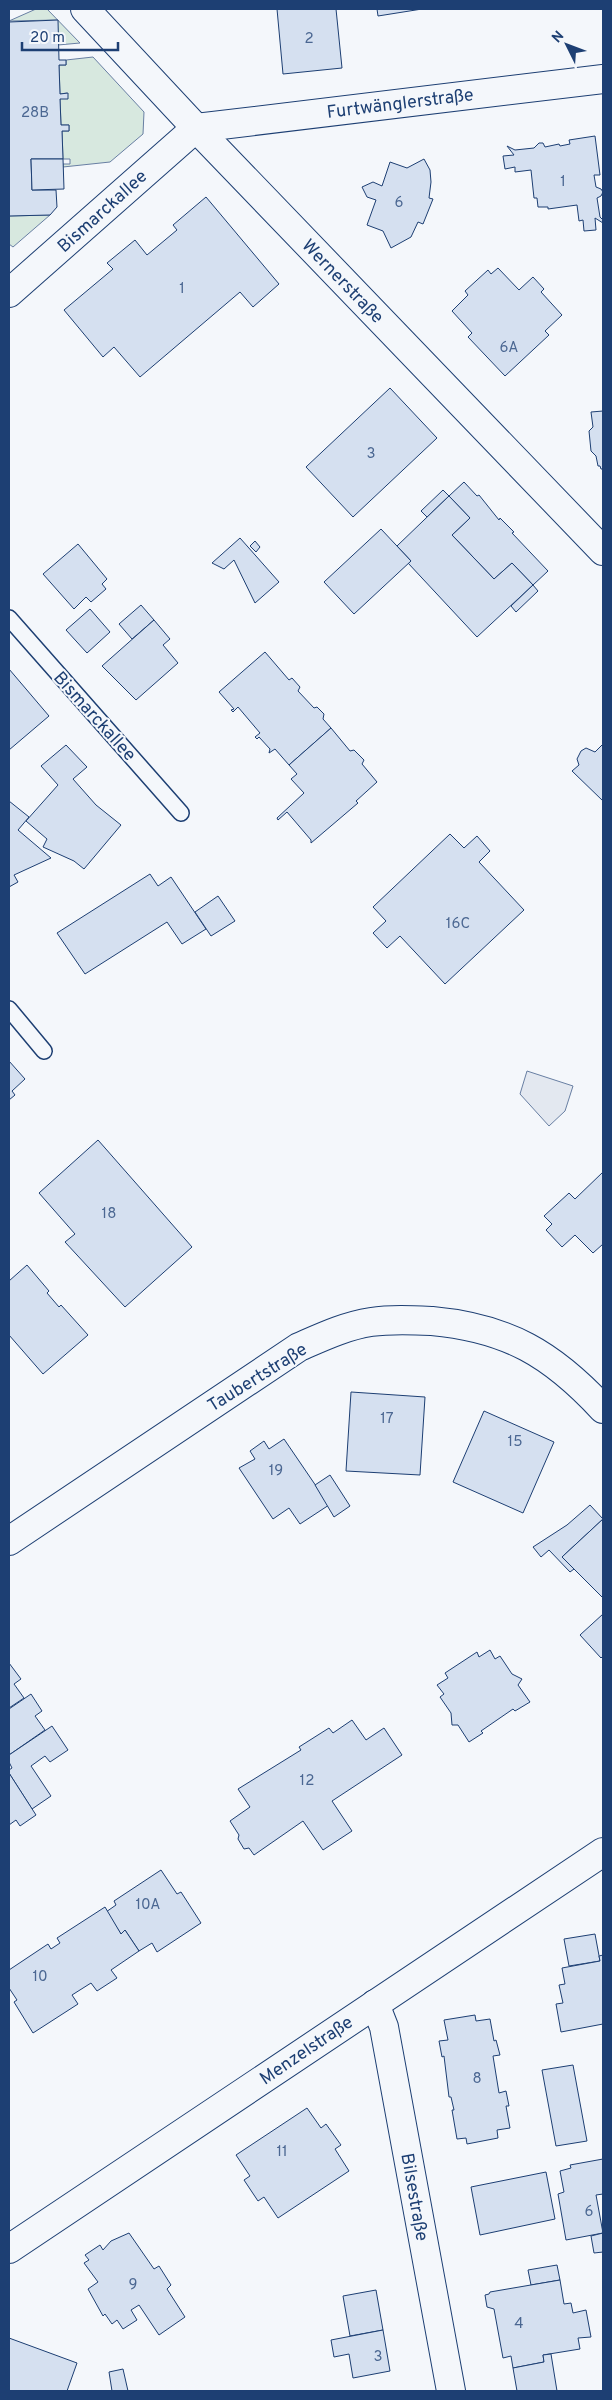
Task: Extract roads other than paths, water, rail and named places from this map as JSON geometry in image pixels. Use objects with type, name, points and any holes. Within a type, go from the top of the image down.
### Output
[{"type":"street","name":"Wernerstraße","points":[[85,9],[196,128],[603,552]]},
{"type":"street","name":"Furtwänglerstraße","points":[[196,128],[603,79]]},
{"type":"street","name":"Bismarckallee","points":[[9,293],[196,128]]},
{"type":"street","name":"Taubertstraße","points":[[9,1541],[299,1347],[337,1331],[370,1322],[406,1319],[440,1322],[494,1332],[528,1347],[558,1366],[582,1386],[603,1409]]},
{"type":"street","name":"Menzelstraße","points":[[9,2249],[603,1852]]},
{"type":"street","name":"Bilsestraße","points":[[375,2004],[384,2027],[451,2391]]},
{"type":"lane","name":"Bismarckallee","points":[[9,618],[181,813]]},
{"type":"lane","points":[[9,1009],[44,1051]]}]
